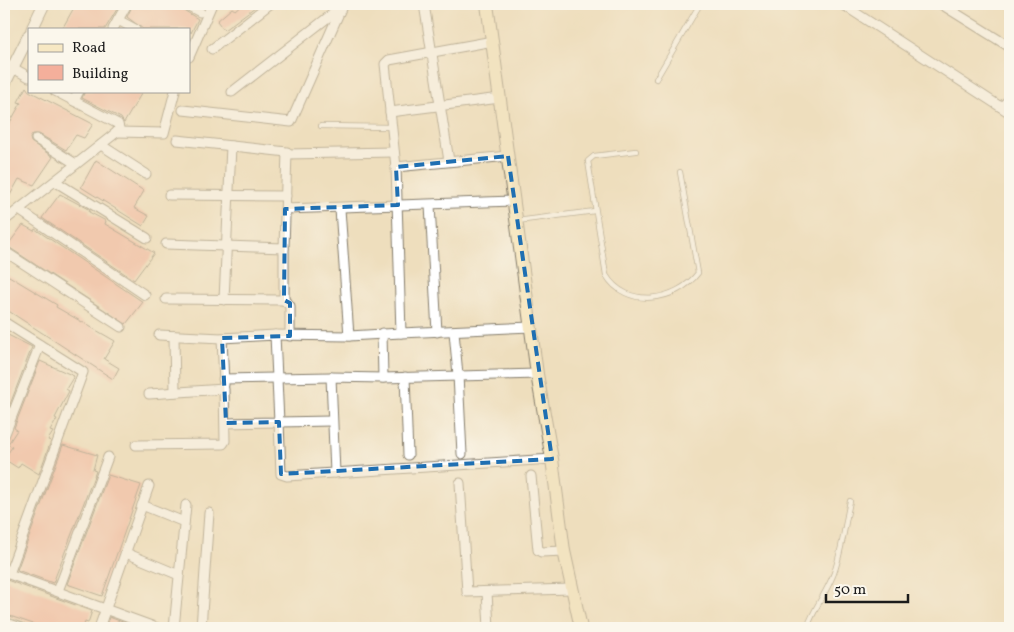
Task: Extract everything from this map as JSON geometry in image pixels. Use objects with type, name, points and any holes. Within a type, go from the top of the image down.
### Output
[{"type":"main road","points":[[488,4],[537,374],[552,459],[564,551],[581,628]]},
{"type":"street","points":[[32,28],[44,4]]},
{"type":"street","points":[[114,28],[127,4]]},
{"type":"street","points":[[185,4],[200,12]]},
{"type":"street","points":[[190,55],[212,4]]},
{"type":"street","points":[[212,49],[270,4]]},
{"type":"street","points":[[424,4],[449,162]]},
{"type":"street","points":[[842,4],[1010,113]]},
{"type":"street","points":[[941,4],[1010,48]]},
{"type":"street","points":[[232,92],[343,5]]},
{"type":"street","points":[[183,110],[291,122],[343,5]]},
{"type":"street","points":[[118,20],[132,28]]},
{"type":"street","points":[[4,85],[28,37]]},
{"type":"street","points":[[401,333],[396,167],[386,61],[492,41]]},
{"type":"street","points":[[12,68],[28,76]]},
{"type":"street","points":[[57,92],[118,124],[117,132]]},
{"type":"street","points":[[74,102],[79,92]]},
{"type":"street","points":[[4,221],[56,182],[117,132],[164,133],[175,92]]},
{"type":"street","points":[[390,112],[500,98]]},
{"type":"street","points":[[1001,107],[1010,99]]},
{"type":"street","points":[[36,139],[76,164]]},
{"type":"street","points":[[177,140],[285,151],[287,154],[394,152]]},
{"type":"street","points":[[101,145],[146,174]]},
{"type":"street","points":[[224,300],[231,146]]},
{"type":"street","points":[[287,154],[284,300],[290,306],[290,336]]},
{"type":"street","points":[[396,167],[508,156]]},
{"type":"street","points":[[56,182],[147,238]]},
{"type":"street","points":[[170,195],[286,196]]},
{"type":"street","points":[[285,209],[513,201]]},
{"type":"street","points":[[430,205],[437,332]]},
{"type":"street","points":[[340,208],[349,336]]},
{"type":"street","points":[[19,210],[145,295]]},
{"type":"street","points":[[166,244],[284,248]]},
{"type":"street","points":[[4,251],[121,327]]},
{"type":"street","points":[[166,298],[284,300]]},
{"type":"street","points":[[4,322],[82,371],[83,374],[6,573],[106,608],[154,628]]},
{"type":"street","points":[[159,335],[222,338],[275,335],[349,336],[382,333],[531,328]]},
{"type":"street","points":[[454,332],[462,454]]},
{"type":"street","points":[[382,333],[383,378]]},
{"type":"street","points":[[275,335],[281,474],[287,476],[552,459]]},
{"type":"street","points":[[174,336],[176,392]]},
{"type":"street","points":[[136,445],[223,444],[226,423],[222,338]]},
{"type":"street","points":[[4,436],[40,345]]},
{"type":"street","points":[[224,379],[383,378],[537,374]]},
{"type":"street","points":[[406,376],[408,455]]},
{"type":"street","points":[[331,377],[331,421],[335,473]]},
{"type":"street","points":[[149,394],[224,389]]},
{"type":"street","points":[[226,423],[331,421]]},
{"type":"street","points":[[58,591],[108,457]]},
{"type":"street","points":[[531,476],[538,550],[541,552],[564,551]]},
{"type":"street","points":[[460,484],[466,590],[487,592],[571,589]]},
{"type":"street","points":[[99,628],[149,486]]},
{"type":"street","points":[[142,505],[184,522]]},
{"type":"street","points":[[174,628],[186,505]]},
{"type":"street","points":[[201,628],[209,513]]},
{"type":"street","points":[[126,553],[179,575]]},
{"type":"street","points":[[487,592],[489,628]]},
{"type":"street","points":[[4,622],[20,628]]},
{"type":"lane","points":[[656,79],[700,4]]},
{"type":"lane","points":[[321,126],[391,127]]},
{"type":"lane","points":[[636,151],[594,156],[588,162],[594,211],[606,274],[611,284],[627,294],[643,299],[666,296],[690,280],[699,270],[680,172]]},
{"type":"lane","points":[[517,221],[594,211]]},
{"type":"lane","points":[[807,628],[813,612],[835,570],[850,501]]},
{"type":"highlighted area","points":[[508,156],[552,459],[281,474],[279,422],[226,423],[222,338],[290,336],[290,303],[284,300],[285,209],[398,205],[396,167]]},
{"type":"building","points":[[76,4],[120,4],[106,28],[63,28]]},
{"type":"building","points":[[133,4],[179,4],[182,9],[198,19],[191,33],[190,28],[142,28],[127,17]]},
{"type":"building","points":[[242,4],[259,4],[224,30],[217,21],[232,8],[235,10]]},
{"type":"building","points":[[26,87],[28,92],[93,124],[84,138],[76,135],[66,150],[39,134],[33,134],[30,138],[31,142],[53,157],[34,185],[19,179],[4,206],[4,133],[21,103],[18,102]]},
{"type":"building","points":[[85,92],[138,92],[141,94],[124,123],[121,118],[82,98]]},
{"type":"building","points":[[96,160],[144,191],[134,208],[149,216],[143,226],[81,187]]},
{"type":"building","points":[[60,194],[90,210],[89,212],[106,221],[105,224],[154,253],[134,280],[42,218]]},
{"type":"building","points":[[23,225],[34,231],[35,229],[143,302],[126,324],[7,246]]},
{"type":"building","points":[[4,273],[57,305],[56,307],[115,341],[104,359],[119,368],[113,379],[4,308]]},
{"type":"building","points":[[4,333],[32,347],[4,420]]},
{"type":"building","points":[[40,361],[74,376],[66,389],[69,391],[50,431],[53,432],[48,440],[51,441],[39,474],[21,463],[18,468],[4,459],[12,447],[8,444],[17,430],[14,428]]},
{"type":"building","points":[[63,445],[97,455],[93,470],[96,471],[53,583],[17,570]]},
{"type":"building","points":[[108,475],[141,485],[102,596],[67,584]]},
{"type":"building","points":[[4,579],[92,611],[88,623],[85,622],[83,628],[45,628],[4,614],[4,604],[8,594],[4,592]]},
{"type":"building","points":[[109,617],[139,628],[106,628]]}]
